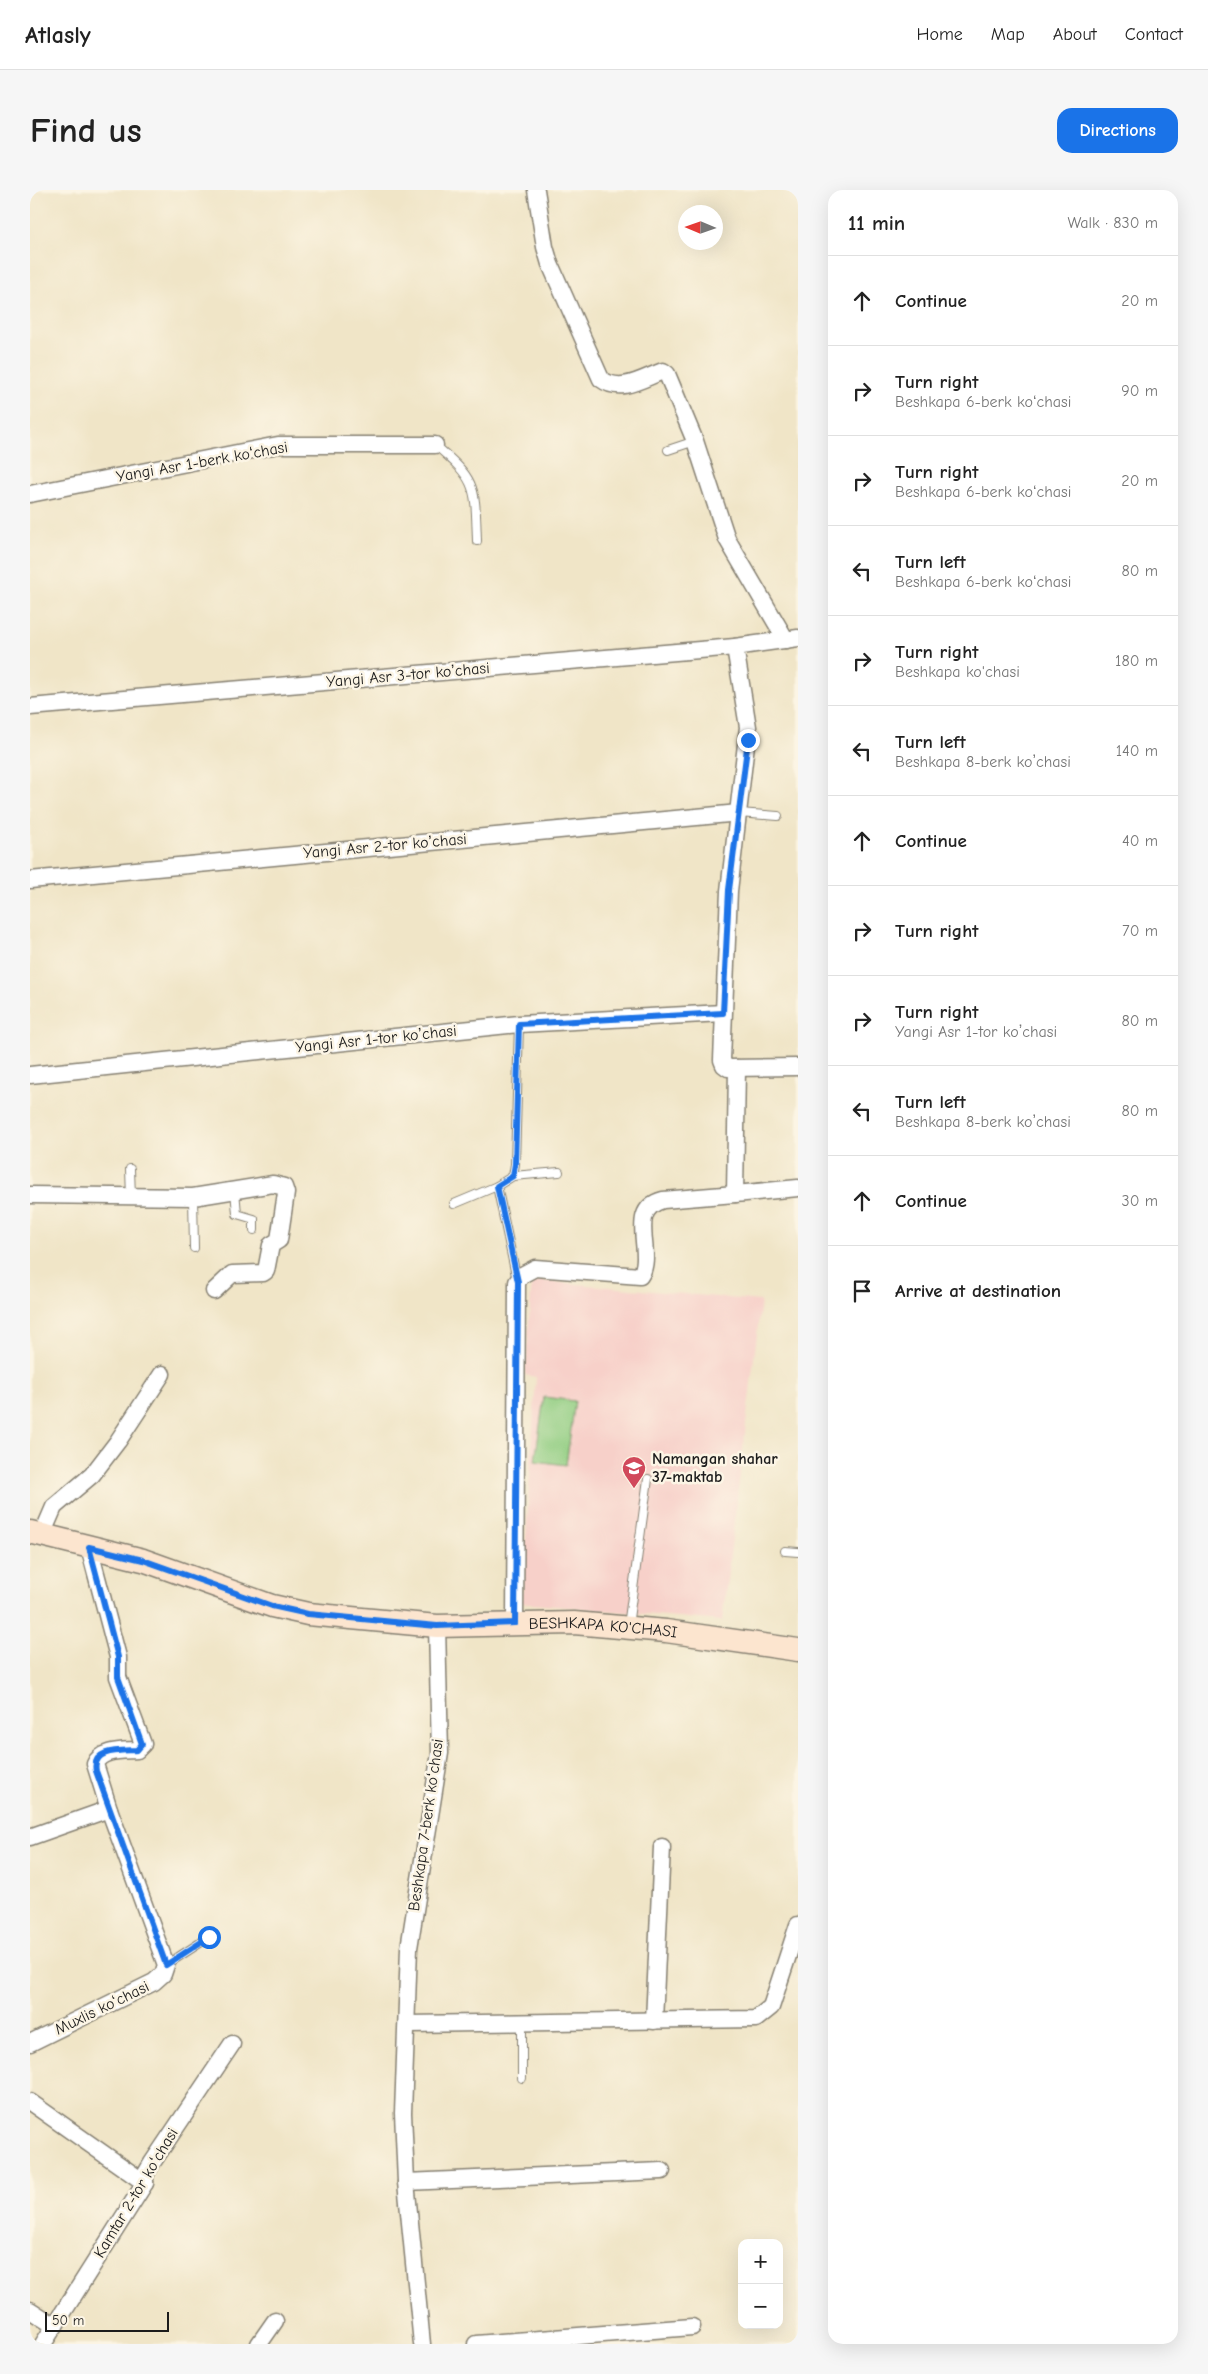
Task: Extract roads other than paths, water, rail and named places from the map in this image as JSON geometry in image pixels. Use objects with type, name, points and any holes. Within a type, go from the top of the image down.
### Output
[{"type":"street","points":[[536,190],[545,247],[550,264],[601,379],[614,386],[622,387],[663,371],[667,374],[695,441],[727,539],[792,639]]},
{"type":"street","name":"Yangi Asr 1-berk koʻchasi","points":[[30,494],[278,445],[435,445]]},
{"type":"street","name":"Yangi Asr 3-tor koʼchasi","points":[[30,707],[735,647],[792,639]]},
{"type":"street","points":[[735,647],[748,727],[729,890],[722,1060],[728,1068],[798,1067],[798,1062]]},
{"type":"street","name":"Yangi Asr 2-tor koʼchasi","points":[[30,880],[739,813]]},
{"type":"street","name":"Yangi Asr 1-tor koʼchasi","points":[[30,1074],[519,1024],[723,1013]]},
{"type":"street","points":[[735,1194],[737,1068]]},
{"type":"street","points":[[30,1195],[193,1197],[273,1184],[284,1187],[286,1193],[280,1240],[271,1245],[266,1271],[263,1273],[232,1274],[214,1290]]},
{"type":"street","points":[[515,1623],[518,1282],[522,1275],[535,1268],[640,1276],[644,1266],[645,1212],[652,1203],[663,1200],[798,1188]]},
{"type":"street","points":[[36,1533],[54,1507],[92,1475],[118,1441],[162,1374]]},
{"type":"street","name":"BESHKAPA KO'CHASI","points":[[36,1533],[143,1560],[272,1606],[308,1614],[437,1626],[574,1623],[749,1642],[798,1650]]},
{"type":"street","points":[[89,1547],[118,1657],[118,1677],[142,1744],[137,1750],[102,1754],[97,1758],[95,1764],[109,1809],[166,1965]]},
{"type":"street","name":"Beshkapa 7-berk koʻchasi","points":[[422,2344],[406,2182],[404,2113],[409,1948],[440,1753],[437,1626]]},
{"type":"street","points":[[30,1837],[109,1809]]},
{"type":"street","points":[[654,2021],[662,1847]]},
{"type":"street","points":[[408,2024],[756,2018],[765,2014],[771,2007],[798,1925]]},
{"type":"street","name":"Muxlis koʻchasi","points":[[30,2043],[154,1982],[162,1974],[166,1965]]},
{"type":"street","name":"Kamtar 2-tor koʻchasi","points":[[43,2344],[145,2183],[145,2175],[152,2163],[232,2044]]},
{"type":"street","points":[[30,2102],[145,2183]]},
{"type":"street","points":[[406,2182],[662,2171]]},
{"type":"street","points":[[30,2310],[55,2326]]},
{"type":"street","points":[[259,2344],[275,2320]]},
{"type":"street","points":[[476,2344],[692,2327]]},
{"type":"lane","points":[[668,450],[695,441]]},
{"type":"lane","points":[[435,445],[465,472],[471,483],[475,496],[476,541]]},
{"type":"lane","points":[[739,813],[778,816]]},
{"type":"lane","points":[[513,1176],[519,1024]]},
{"type":"lane","points":[[130,1169],[131,1197]]},
{"type":"lane","points":[[454,1204],[497,1186],[513,1176],[559,1172]]},
{"type":"lane","points":[[497,1186],[518,1282]]},
{"type":"lane","points":[[235,1190],[238,1214],[254,1219],[254,1230]]},
{"type":"lane","points":[[193,1197],[194,1248]]},
{"type":"lane","points":[[628,1628],[648,1479]]},
{"type":"lane","points":[[785,1551],[798,1552]]},
{"type":"lane","points":[[166,1965],[209,1937]]},
{"type":"lane","points":[[522,2023],[522,2078]]},
{"type":"place","name":"Namangan shahar 37-maktab","points":[[634,1489]]}]
